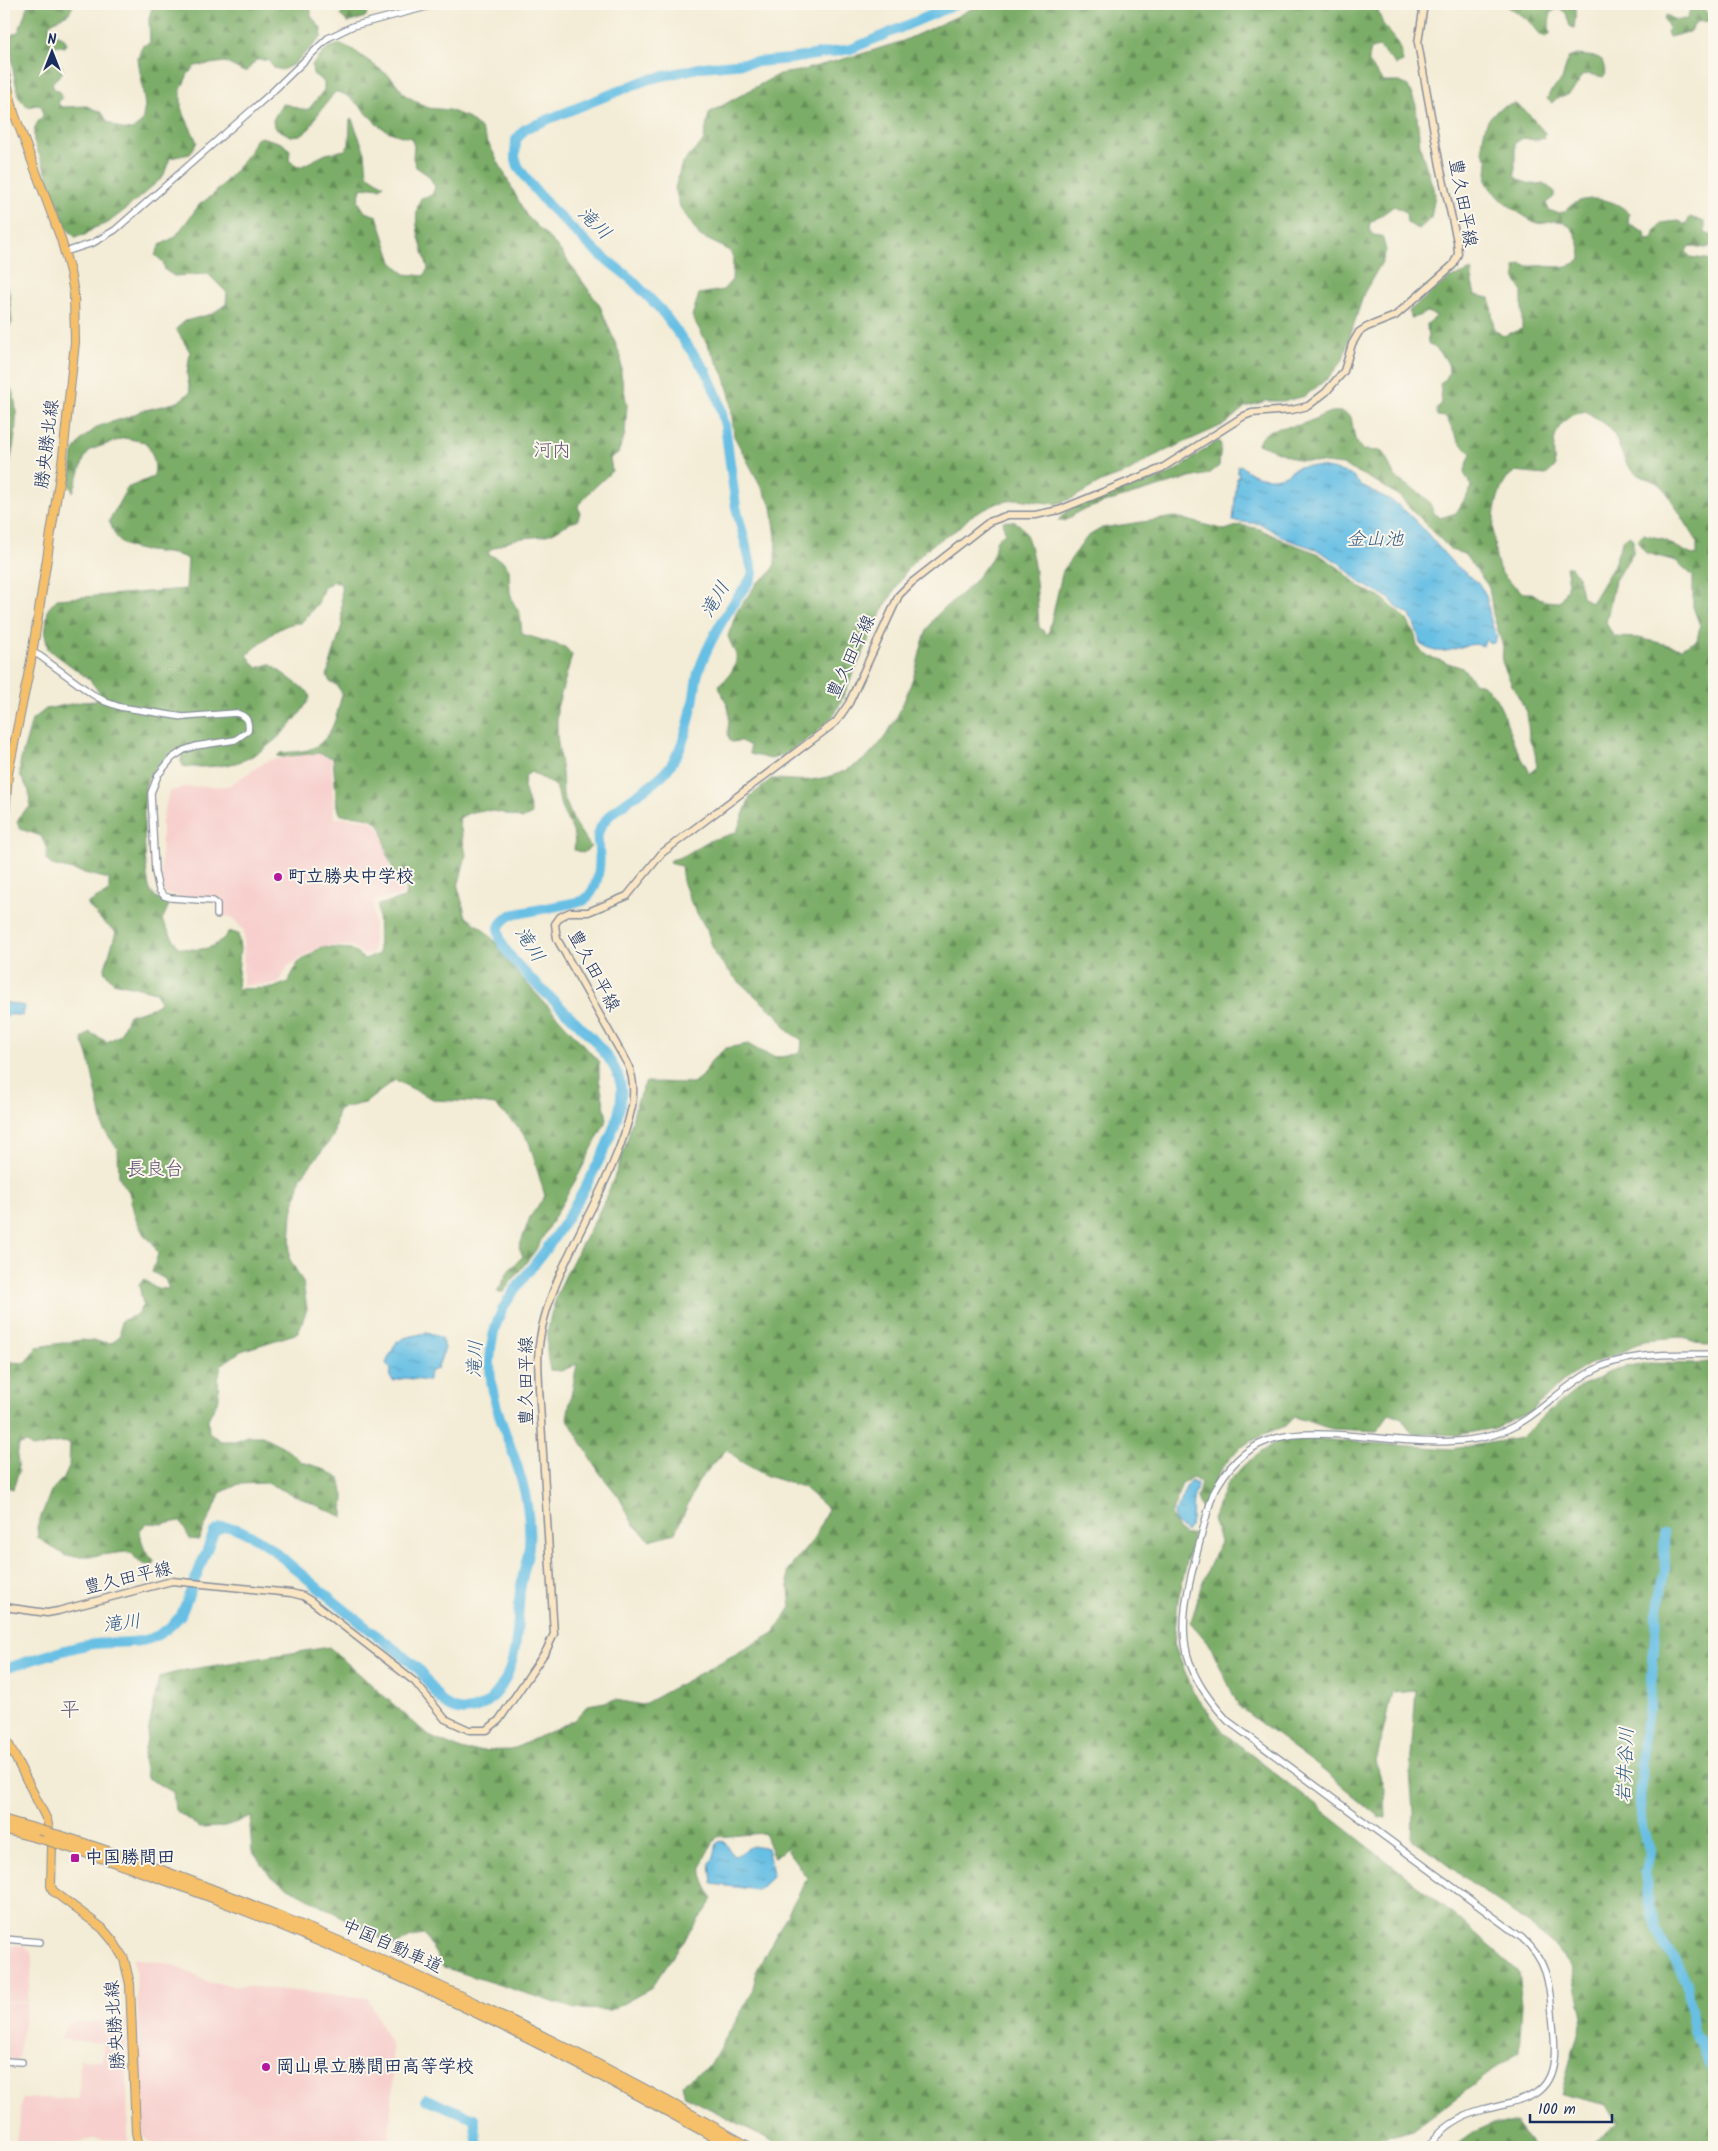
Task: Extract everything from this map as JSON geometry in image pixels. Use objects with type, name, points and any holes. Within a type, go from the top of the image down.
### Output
[{"type":"highway","name":"中国自動車道","points":[[4,1820],[39,1830],[60,1840],[177,1884],[268,1920],[364,1962],[555,2052],[732,2147]]},
{"type":"highway","name":"中国自動車道","points":[[4,1829],[46,1840],[60,1840],[132,1859],[277,1915],[430,1982],[599,2065],[748,2147]]},
{"type":"main road","name":"豊久田平線","points":[[4,1607],[47,1612],[58,1611],[172,1581],[292,1593],[303,1596],[415,1682],[445,1719],[469,1730],[487,1730],[500,1720],[546,1651],[554,1634],[539,1388],[538,1348],[541,1332],[556,1285],[617,1152],[633,1096],[632,1073],[557,939],[554,931],[557,920],[564,914],[588,912],[627,896],[662,853],[836,722],[849,703],[899,596],[911,583],[989,522],[999,517],[1035,515],[1058,510],[1157,471],[1244,416],[1252,413],[1292,410],[1308,406],[1326,392],[1344,371],[1352,344],[1359,332],[1395,316],[1453,265],[1458,254],[1457,241],[1440,166],[1418,43],[1424,4]]},
{"type":"main road","name":"勝央勝北線","points":[[4,70],[14,113],[65,252],[74,293],[75,342],[63,456],[32,652],[8,774],[4,828]]},
{"type":"main road","name":"勝央勝北線","points":[[4,1735],[47,1820],[52,1844],[50,1886],[53,1891],[102,1928],[113,1940],[124,1959],[130,1984],[136,2132],[139,2147]]},
{"type":"street","points":[[65,252],[93,243],[116,230],[336,33],[368,22],[438,4]]},
{"type":"street","points":[[32,652],[92,694],[120,707],[183,717],[236,713],[244,715],[248,720],[248,731],[235,740],[190,748],[172,758],[158,775],[151,794],[155,872],[159,890],[164,896],[171,898],[213,901],[217,904],[217,915]]},
{"type":"street","points":[[1428,2147],[1443,2130],[1453,2123],[1482,2110],[1516,2103],[1532,2096],[1548,2080],[1554,2061],[1555,2044],[1551,2000],[1545,1969],[1532,1947],[1522,1938],[1228,1721],[1204,1691],[1190,1661],[1183,1631],[1183,1616],[1188,1587],[1213,1494],[1236,1460],[1273,1438],[1312,1433],[1446,1442],[1491,1436],[1523,1423],[1574,1382],[1593,1370],[1631,1358],[1714,1354]]},
{"type":"street","points":[[4,1939],[40,1942]]},
{"type":"street","points":[[4,2061],[22,2062]]},
{"type":"shaded area","name":"町立勝央中学校","points":[[318,754],[331,759],[334,818],[363,819],[373,822],[381,831],[390,869],[404,893],[403,895],[374,900],[373,953],[364,955],[352,946],[320,946],[288,966],[278,984],[243,985],[244,931],[232,917],[220,916],[220,899],[180,897],[166,893],[161,885],[162,821],[169,792],[185,787],[228,786],[269,760]]},
{"type":"shaded area","points":[[4,1944],[24,1946],[32,1953],[33,1958],[27,2002],[4,2001]]},
{"type":"shaded area","name":"岡山県立勝間田高等学校","points":[[132,1958],[171,1964],[210,1983],[368,1998],[392,2048],[393,2086],[389,2139],[247,2141],[184,2147],[157,2147],[143,2136],[136,1971]]},
{"type":"shaded area","points":[[4,2002],[27,2003],[18,2060],[4,2059]]},
{"type":"shaded area","points":[[126,2020],[128,2140],[93,2139],[58,2145],[58,2147],[15,2147],[23,2098],[79,2099],[80,2059],[103,2061],[103,2043],[61,2039],[67,2023]]},
{"type":"green space","points":[[28,4],[74,4],[69,13],[49,24],[50,32],[63,37],[67,43],[64,47],[57,45],[51,52],[51,59],[61,65],[63,72],[52,83],[54,89],[59,90],[62,97],[58,103],[62,107],[87,106],[102,113],[108,122],[121,129],[132,130],[142,122],[145,106],[138,58],[142,46],[150,43],[149,19],[153,4],[311,4],[311,16],[322,30],[321,38],[294,64],[282,70],[274,68],[268,60],[256,60],[247,71],[242,71],[225,62],[195,66],[188,74],[181,90],[181,108],[197,142],[190,154],[170,158],[163,177],[126,209],[108,223],[94,228],[85,235],[75,237],[67,229],[34,141],[35,127],[43,116],[42,106],[28,107],[19,98],[13,70],[10,36],[19,31]]},
{"type":"green space","points":[[344,4],[383,4],[369,11],[365,17],[348,23],[341,16]]},
{"type":"green space","points":[[980,4],[1375,4],[1383,24],[1399,44],[1403,62],[1396,65],[1379,47],[1371,49],[1368,62],[1384,82],[1400,82],[1408,86],[1416,105],[1420,147],[1435,194],[1431,218],[1419,229],[1407,223],[1406,212],[1394,206],[1370,223],[1369,228],[1373,235],[1382,236],[1386,250],[1383,260],[1364,293],[1342,361],[1328,378],[1305,396],[1286,401],[1266,401],[1245,407],[1225,424],[1152,457],[1128,472],[1101,482],[1073,498],[1056,504],[1018,499],[998,503],[971,516],[959,528],[929,547],[908,568],[882,611],[835,714],[814,735],[782,756],[771,759],[750,754],[750,746],[741,741],[731,742],[729,738],[729,712],[719,685],[734,668],[736,655],[728,636],[737,611],[757,583],[770,574],[775,564],[776,537],[772,507],[734,436],[730,396],[724,375],[692,316],[699,294],[723,290],[732,280],[733,257],[729,250],[700,236],[680,207],[675,188],[682,163],[703,142],[709,113],[779,74],[799,71],[903,41]]},
{"type":"green space","points":[[1504,4],[1577,4],[1574,28],[1570,27],[1566,13],[1559,8],[1551,12],[1550,34],[1546,37],[1541,35],[1528,20]]},
{"type":"green space","points":[[1690,4],[1698,4],[1707,13],[1710,21],[1696,22],[1689,32],[1669,37],[1667,32],[1669,28],[1664,19],[1666,15],[1675,20],[1687,19],[1691,7]]},
{"type":"green space","points":[[341,44],[352,49],[392,78],[405,95],[428,108],[449,110],[467,117],[481,129],[526,215],[557,246],[600,306],[621,357],[621,374],[627,405],[625,434],[618,453],[610,458],[612,471],[578,506],[580,513],[577,521],[547,535],[509,541],[491,549],[488,554],[503,561],[509,570],[510,592],[520,614],[522,634],[565,647],[572,655],[557,708],[557,736],[563,795],[575,824],[591,847],[583,853],[574,850],[573,833],[562,809],[556,786],[531,772],[525,776],[524,787],[532,814],[522,819],[498,812],[482,811],[466,814],[459,819],[466,855],[458,887],[466,917],[483,929],[494,940],[510,965],[599,1062],[599,1079],[607,1119],[579,1174],[535,1251],[503,1292],[497,1292],[509,1270],[523,1256],[519,1248],[530,1217],[545,1196],[529,1142],[519,1128],[495,1105],[435,1100],[395,1080],[365,1103],[338,1109],[333,1137],[301,1177],[292,1213],[289,1258],[303,1282],[307,1309],[298,1333],[241,1351],[221,1365],[218,1380],[219,1398],[208,1419],[209,1433],[221,1441],[235,1441],[248,1436],[262,1436],[282,1446],[302,1462],[322,1468],[340,1479],[344,1496],[343,1517],[267,1483],[239,1484],[220,1493],[199,1540],[190,1539],[180,1521],[163,1524],[147,1523],[140,1530],[141,1539],[145,1551],[154,1560],[154,1564],[147,1565],[142,1563],[133,1554],[125,1552],[92,1556],[66,1556],[38,1538],[37,1527],[51,1491],[65,1476],[69,1467],[70,1443],[56,1443],[33,1448],[27,1443],[19,1445],[17,1457],[19,1471],[13,1489],[4,1486],[4,1344],[10,1362],[26,1363],[37,1347],[81,1340],[111,1343],[120,1336],[121,1321],[136,1315],[143,1305],[139,1285],[144,1279],[155,1288],[169,1289],[165,1279],[152,1272],[158,1254],[153,1243],[144,1235],[135,1217],[129,1192],[119,1177],[118,1149],[104,1130],[89,1058],[82,1039],[89,1032],[107,1042],[120,1035],[129,1015],[152,1008],[160,1003],[156,992],[113,982],[104,971],[116,932],[103,922],[87,904],[109,891],[109,879],[52,865],[46,860],[47,849],[41,836],[20,829],[17,822],[21,814],[30,807],[29,791],[20,775],[20,763],[32,720],[46,709],[96,701],[99,692],[90,680],[48,649],[45,635],[48,609],[57,599],[186,589],[188,559],[171,554],[132,548],[118,539],[109,521],[127,488],[153,477],[154,459],[145,442],[124,438],[90,450],[84,459],[73,492],[70,486],[73,453],[82,439],[99,426],[141,411],[178,402],[190,392],[187,374],[190,352],[176,329],[185,321],[212,314],[226,304],[227,293],[208,274],[174,276],[165,270],[163,262],[155,255],[160,245],[175,237],[200,204],[213,195],[235,171],[249,153],[255,140],[261,137],[282,143],[290,150],[289,161],[300,167],[326,154],[345,150],[349,145],[350,120],[352,119],[365,153],[367,174],[384,185],[380,188],[370,187],[361,189],[358,201],[365,212],[377,216],[392,262],[405,274],[424,276],[428,268],[418,233],[417,214],[421,198],[432,195],[435,187],[429,176],[416,167],[413,158],[414,146],[411,138],[397,135],[384,129],[348,96],[335,92],[315,118],[310,128],[301,135],[290,136],[274,127],[273,120],[282,104],[309,109],[324,90],[324,82],[313,74],[312,65],[328,48]],"holes":[[[334,581],[341,584],[342,625],[327,675],[330,682],[337,685],[342,694],[335,719],[328,734],[316,746],[305,751],[280,753],[277,756],[318,753],[333,758],[337,807],[341,815],[369,818],[377,822],[381,828],[393,870],[407,890],[404,898],[378,905],[379,954],[364,959],[351,949],[321,947],[298,963],[288,982],[273,988],[237,989],[240,948],[238,934],[229,931],[213,946],[201,949],[186,949],[178,947],[162,920],[169,905],[159,900],[151,892],[145,857],[146,785],[158,765],[175,750],[182,756],[183,766],[210,767],[231,764],[242,761],[266,747],[297,718],[310,697],[308,692],[270,664],[257,668],[247,655],[279,629],[301,623],[318,603],[324,587]]]},
{"type":"green space","points":[[1577,55],[1597,57],[1602,60],[1606,74],[1603,77],[1589,74],[1582,75],[1575,87],[1566,96],[1557,98],[1552,103],[1547,99],[1550,92],[1562,80],[1568,58]]},
{"type":"green space","points":[[1515,104],[1527,112],[1545,133],[1544,138],[1535,140],[1523,138],[1515,143],[1515,176],[1528,183],[1543,183],[1554,191],[1554,197],[1546,203],[1549,210],[1557,213],[1565,212],[1578,201],[1597,199],[1623,208],[1629,214],[1628,223],[1645,232],[1646,240],[1653,239],[1661,223],[1678,221],[1686,225],[1690,217],[1705,222],[1705,233],[1714,236],[1714,245],[1706,248],[1691,246],[1686,251],[1690,257],[1714,260],[1714,1346],[1708,1346],[1680,1337],[1644,1340],[1625,1351],[1588,1365],[1562,1382],[1532,1411],[1495,1428],[1457,1435],[1412,1433],[1402,1418],[1389,1414],[1377,1431],[1332,1429],[1294,1417],[1285,1426],[1269,1432],[1238,1449],[1221,1469],[1203,1512],[1197,1498],[1201,1483],[1193,1478],[1182,1483],[1171,1515],[1178,1529],[1185,1535],[1193,1534],[1178,1601],[1174,1644],[1193,1692],[1225,1734],[1430,1895],[1518,1971],[1522,2004],[1519,2051],[1413,2130],[1350,2147],[921,2147],[917,2145],[913,2147],[784,2147],[685,2096],[682,2084],[709,2066],[751,1995],[758,1968],[807,1878],[786,1848],[774,1858],[764,1833],[717,1837],[706,1854],[702,1867],[704,1881],[713,1899],[650,1989],[611,2010],[575,2009],[443,1967],[425,1935],[411,1937],[394,1946],[272,1878],[252,1851],[250,1826],[252,1817],[222,1827],[200,1828],[175,1810],[173,1792],[147,1778],[143,1760],[159,1677],[186,1670],[329,1647],[429,1736],[464,1751],[511,1750],[574,1720],[588,1705],[616,1700],[642,1705],[774,1633],[791,1607],[787,1571],[813,1540],[828,1509],[803,1487],[767,1476],[738,1460],[727,1449],[699,1480],[675,1533],[650,1540],[633,1524],[619,1497],[599,1472],[567,1418],[577,1364],[561,1371],[550,1370],[547,1346],[549,1322],[565,1277],[614,1178],[637,1103],[646,1082],[693,1083],[704,1074],[712,1060],[726,1048],[748,1044],[762,1052],[780,1057],[801,1051],[802,1040],[789,1032],[779,1017],[736,979],[715,955],[707,930],[692,905],[683,881],[681,866],[669,863],[671,860],[707,842],[737,831],[750,797],[771,779],[817,779],[837,774],[854,766],[868,756],[891,728],[899,712],[914,675],[930,625],[939,613],[971,585],[990,560],[996,540],[1005,533],[1003,521],[1015,522],[1022,528],[1028,539],[1034,569],[1039,627],[1048,635],[1063,570],[1087,537],[1102,528],[1175,517],[1225,530],[1240,525],[1260,529],[1284,541],[1317,553],[1339,568],[1361,588],[1382,598],[1407,620],[1415,635],[1417,646],[1427,656],[1463,668],[1474,682],[1483,685],[1490,691],[1501,708],[1517,749],[1530,773],[1537,767],[1535,753],[1529,737],[1527,712],[1502,662],[1503,647],[1493,614],[1489,587],[1464,554],[1451,550],[1399,496],[1377,482],[1343,465],[1298,460],[1258,444],[1266,433],[1272,430],[1303,424],[1327,413],[1345,413],[1351,417],[1355,439],[1362,450],[1381,451],[1397,478],[1426,498],[1434,513],[1440,518],[1456,513],[1472,487],[1464,473],[1471,453],[1459,442],[1446,417],[1437,416],[1437,408],[1442,403],[1440,384],[1446,379],[1449,367],[1439,351],[1428,343],[1427,324],[1437,316],[1427,312],[1412,319],[1409,311],[1448,279],[1472,270],[1472,283],[1475,295],[1490,298],[1494,329],[1503,336],[1522,329],[1522,291],[1516,281],[1515,267],[1520,264],[1563,267],[1581,259],[1578,240],[1568,225],[1556,221],[1537,223],[1501,199],[1487,182],[1488,162],[1482,146],[1486,125],[1494,113]],"holes":[[[1586,411],[1611,429],[1625,461],[1631,469],[1664,488],[1697,541],[1697,556],[1662,539],[1643,534],[1637,540],[1646,553],[1676,561],[1693,576],[1693,607],[1700,626],[1697,640],[1681,648],[1639,638],[1614,637],[1606,623],[1615,580],[1633,553],[1633,539],[1629,536],[1623,539],[1613,567],[1591,603],[1582,596],[1578,576],[1571,567],[1566,567],[1567,585],[1559,602],[1544,601],[1532,593],[1523,593],[1506,578],[1499,568],[1494,545],[1494,517],[1496,503],[1506,480],[1514,472],[1546,475],[1555,467],[1554,447],[1557,431],[1568,418]]]},
{"type":"green space","points":[[4,279],[9,292],[12,323],[4,335]]},
{"type":"green space","points":[[4,375],[14,396],[16,428],[10,462],[4,482]]},
{"type":"green space","points":[[1219,441],[1221,445],[1219,466],[1209,474],[1185,479],[1103,503],[1078,512],[1065,521],[1058,521],[1065,513],[1089,499],[1168,475]]},
{"type":"green space","points":[[1714,1361],[1714,2059],[1711,2068],[1714,2074],[1714,2147],[1585,2147],[1617,2124],[1606,2105],[1561,2094],[1583,2016],[1572,1968],[1548,1939],[1412,1839],[1413,1812],[1410,1770],[1416,1690],[1392,1692],[1376,1762],[1385,1792],[1386,1818],[1379,1817],[1318,1766],[1239,1707],[1210,1645],[1191,1623],[1201,1586],[1220,1542],[1213,1519],[1226,1485],[1244,1465],[1275,1442],[1303,1438],[1451,1449],[1521,1438],[1542,1417],[1583,1385],[1616,1369],[1644,1363],[1696,1364]]},
{"type":"green space","points":[[1492,2124],[1516,2124],[1534,2147],[1453,2147],[1474,2132]]},
{"type":"water","name":"金山池","points":[[1241,465],[1250,473],[1268,478],[1280,477],[1295,469],[1308,466],[1336,470],[1350,475],[1362,486],[1385,497],[1407,512],[1451,561],[1476,581],[1484,591],[1492,626],[1497,636],[1494,643],[1488,642],[1486,639],[1483,646],[1476,644],[1447,651],[1430,649],[1420,644],[1410,615],[1398,608],[1388,597],[1362,584],[1339,563],[1316,549],[1286,539],[1261,524],[1233,521],[1237,478],[1239,477],[1237,467]]},
{"type":"water","points":[[4,1002],[24,1006],[22,1016],[10,1014],[4,1019]]},
{"type":"water","points":[[425,1333],[433,1334],[442,1339],[445,1348],[437,1369],[430,1372],[428,1381],[405,1378],[393,1381],[390,1377],[391,1370],[386,1363],[396,1343],[404,1338]]},
{"type":"water","points":[[1191,1481],[1197,1484],[1197,1486],[1193,1500],[1192,1520],[1186,1532],[1175,1522],[1174,1512]]},
{"type":"water","points":[[725,1842],[733,1856],[754,1846],[767,1848],[773,1873],[770,1879],[758,1890],[712,1884],[710,1863],[714,1857],[717,1843]]},
{"type":"waterway","name":"滝川","points":[[4,1669],[82,1646],[135,1642],[147,1640],[158,1635],[170,1627],[181,1615],[214,1532],[218,1529],[231,1527],[254,1537],[277,1553],[411,1663],[448,1706],[465,1711],[476,1709],[489,1701],[502,1686],[508,1674],[515,1647],[520,1591],[529,1547],[529,1520],[522,1482],[494,1397],[490,1361],[492,1343],[500,1314],[514,1290],[561,1228],[592,1174],[615,1125],[619,1110],[621,1087],[614,1067],[599,1046],[514,961],[502,943],[499,928],[502,922],[511,915],[583,901],[588,897],[595,885],[599,871],[600,856],[597,838],[599,831],[611,814],[660,778],[672,764],[686,732],[697,677],[708,648],[720,624],[753,573],[736,507],[725,426],[718,398],[706,371],[661,310],[631,279],[592,248],[548,205],[528,181],[518,166],[515,157],[516,140],[525,129],[646,80],[703,67],[790,59],[851,49],[957,4]]},
{"type":"waterway","name":"岩井谷川","points":[[1664,1534],[1665,1570],[1656,1619],[1650,1705],[1643,1737],[1640,1804],[1642,1827],[1650,1854],[1645,1873],[1649,1906],[1655,1929],[1687,1983],[1694,2031],[1703,2043],[1705,2056],[1714,2071]]},
{"type":"waterway","points":[[426,2099],[474,2118],[478,2147]]},
{"type":"place","name":"町立勝央中学校","points":[[278,877]]},
{"type":"place","name":"中国勝間田","points":[[75,1858]]},
{"type":"place","name":"岡山県立勝間田高等学校","points":[[266,2067]]},
{"type":"district","name":"河内","points":[[552,451]]},
{"type":"district","name":"長良台","points":[[155,1170]]},
{"type":"district","name":"平","points":[[70,1711]]}]
